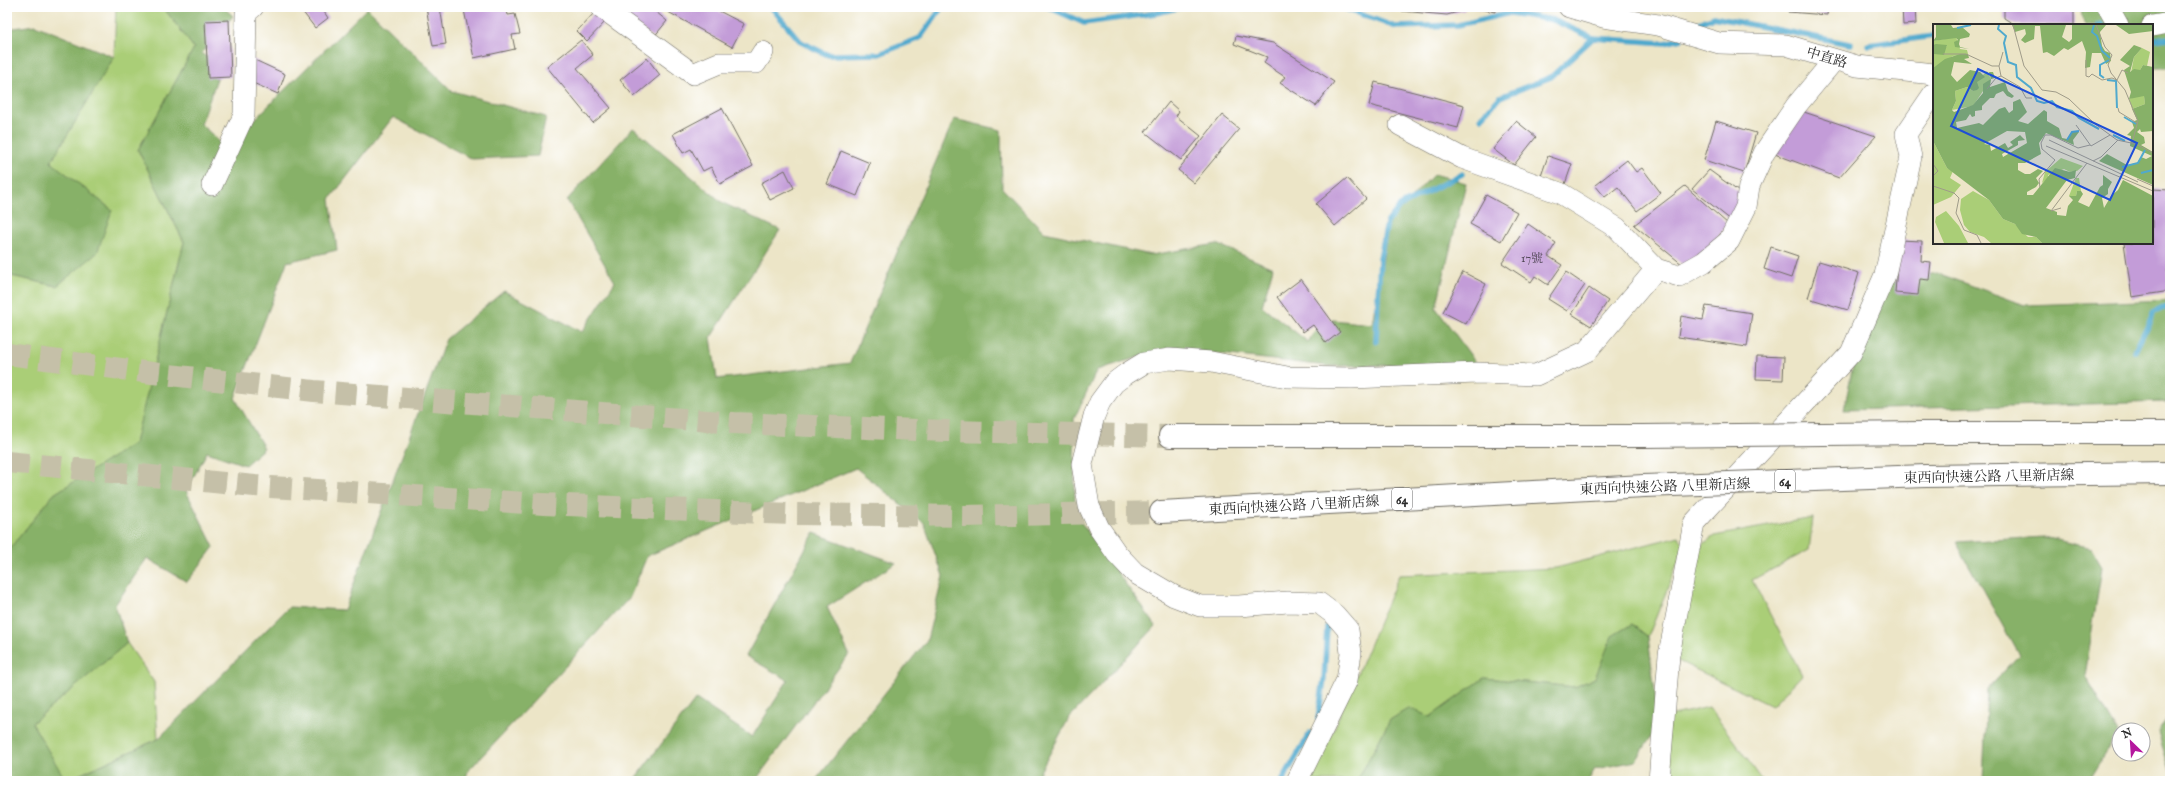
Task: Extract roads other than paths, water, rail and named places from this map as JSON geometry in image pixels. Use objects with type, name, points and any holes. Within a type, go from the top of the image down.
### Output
[{"type":"highway","points":[[2083,433],[2170,417]]},
{"type":"highway","points":[[1170,436],[1642,436],[1924,433],[2170,433]]},
{"type":"highway","name":"東西向快速公路 八里新店線","points":[[1161,512],[1644,486],[1926,476],[2170,475]]},
{"type":"street","points":[[212,185],[244,115],[246,13],[253,7]]},
{"type":"street","points":[[601,7],[693,74],[719,63],[756,63],[763,52]]},
{"type":"street","name":"中直路","points":[[1569,7],[1603,18],[1658,25],[1719,43],[1786,45],[1857,66],[1933,74]]},
{"type":"street","points":[[2108,7],[2117,24]]},
{"type":"street","points":[[2153,26],[2170,23]]},
{"type":"street","points":[[1400,125],[1462,158],[1560,193],[1617,228],[1656,269],[1679,276],[1704,262],[1730,241],[1746,207],[1749,186],[1764,153],[1796,106],[1834,60]]},
{"type":"street","points":[[1659,781],[1669,655],[1694,524],[1851,353],[1885,275],[1911,157],[1906,134],[1933,94]]},
{"type":"street","points":[[1296,781],[1347,680],[1351,653],[1348,630],[1335,615],[1319,603],[1288,602],[1239,606],[1200,606],[1174,596],[1135,573],[1117,554],[1099,528],[1090,506],[1082,464],[1092,423],[1100,402],[1114,383],[1126,374],[1144,363],[1170,359],[1211,362],[1287,377],[1352,378],[1477,373],[1536,375],[1587,351],[1656,269]]},
{"type":"waterway","points":[[771,7],[801,42],[828,55],[879,54],[920,38],[942,7]]},
{"type":"waterway","points":[[1048,7],[1084,23],[1156,13],[1182,7]]},
{"type":"waterway","points":[[1340,7],[1396,27],[1458,25],[1510,13],[1553,20],[1593,38],[1665,43],[1681,39]]},
{"type":"waterway","points":[[1691,31],[1697,24],[1713,17],[1850,44]]},
{"type":"waterway","points":[[1868,45],[1933,36]]},
{"type":"waterway","points":[[1481,118],[1500,97],[1551,77],[1593,38]]},
{"type":"waterway","points":[[2153,40],[2170,38]]},
{"type":"waterway","points":[[1376,341],[1380,258],[1387,223],[1400,206],[1462,174]]},
{"type":"waterway","points":[[2135,351],[2154,312],[2170,306]]},
{"type":"waterway","points":[[1318,719],[1324,679],[1327,627]]},
{"type":"waterway","points":[[1282,781],[1310,733]]},
{"type":"tunnel","points":[[7,354],[152,373],[314,391],[734,423],[946,431],[1170,436]]},
{"type":"tunnel","points":[[7,462],[255,486],[543,504],[790,514],[964,516],[1161,512]]}]
